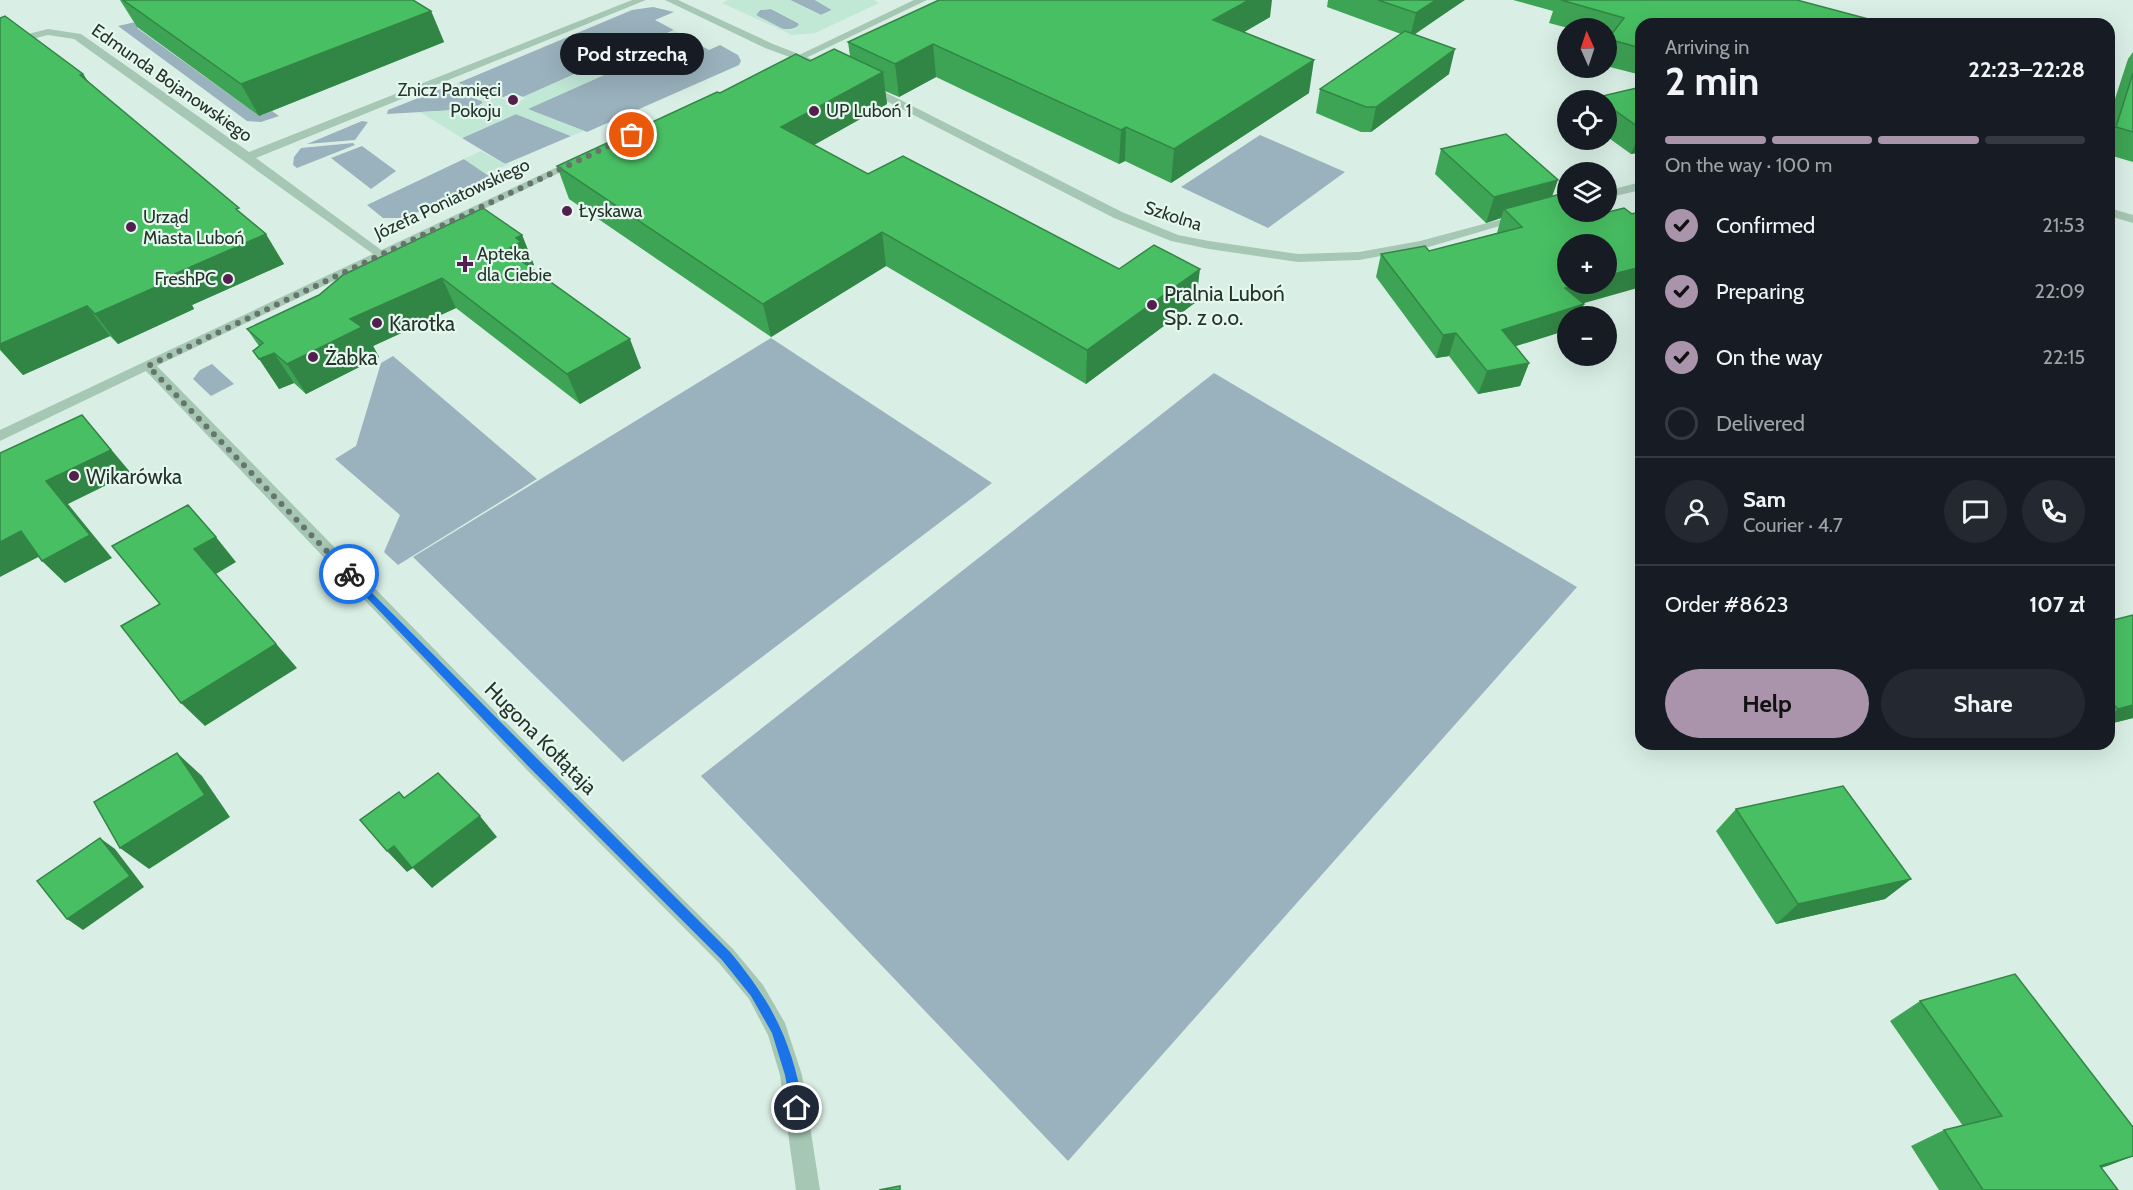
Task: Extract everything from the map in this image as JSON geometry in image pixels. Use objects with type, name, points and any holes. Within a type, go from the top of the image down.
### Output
[{"type":"street","points":[[248,158],[641,0]]},
{"type":"street","name":"Szkolna","points":[[670,0],[769,46],[828,67],[1118,216],[1175,238],[1298,258],[1359,256],[1421,245],[1536,214]]},
{"type":"street","points":[[769,72],[922,0]]},
{"type":"street","name":"Edmunda Bojanowskiego","points":[[0,44],[48,32],[77,36],[380,255]]},
{"type":"street","name":"Józefa Poniatowskiego","points":[[0,436],[592,154]]},
{"type":"street","points":[[1617,192],[1635,188]]},
{"type":"street","points":[[2115,214],[2133,219]]},
{"type":"street","name":"Hugona Kołłątaja","points":[[148,366],[533,763],[726,956],[756,992],[777,1031],[791,1075],[808,1190]]},
{"type":"shaded area","points":[[728,0],[790,0],[821,15],[832,10],[815,0],[874,0],[879,3],[815,33],[792,35],[722,3]],"holes":[[[771,9],[798,23],[799,26],[792,30],[783,29],[756,15],[760,10]]]},
{"type":"shaded area","points":[[790,0],[815,0],[832,10],[821,15]]},
{"type":"shaded area","points":[[653,7],[674,12],[655,20],[674,30],[523,97],[513,93],[501,98],[458,83],[632,10]]},
{"type":"shaded area","points":[[771,9],[799,25],[783,29],[771,25],[756,15],[760,10]]},
{"type":"shaded area","points":[[153,18],[137,28],[259,116],[272,111],[279,116],[261,122],[247,121],[118,26]]},
{"type":"shaded area","points":[[674,30],[687,38],[528,109],[584,131],[571,136],[516,114],[462,138],[420,112],[473,109],[483,104],[481,99],[446,87],[458,83],[514,103]]},
{"type":"shaded area","points":[[687,38],[709,50],[720,45],[738,55],[741,61],[739,65],[587,132],[527,109]]},
{"type":"shaded area","points":[[446,87],[484,102],[473,109],[387,114],[388,110]]},
{"type":"shaded area","points":[[516,114],[571,136],[505,164],[462,138]]},
{"type":"shaded area","points":[[362,121],[368,122],[355,140],[307,144]]},
{"type":"shaded area","points":[[1260,135],[1345,172],[1268,228],[1181,187]]},
{"type":"shaded area","points":[[353,143],[355,145],[297,168],[293,165],[294,157],[301,148]]},
{"type":"shaded area","points":[[362,146],[396,171],[371,189],[331,158]]},
{"type":"shaded area","points":[[481,151],[502,163],[509,164],[486,174],[464,159]]},
{"type":"shaded area","points":[[464,159],[492,178],[405,218],[383,218],[367,205]]},
{"type":"shaded area","points":[[771,338],[992,483],[623,762],[413,557]]},
{"type":"shaded area","points":[[393,356],[537,479],[398,565],[384,552],[400,515],[335,459],[356,446],[381,363]]},
{"type":"shaded area","points":[[212,364],[234,384],[211,396],[193,379],[200,370]]},
{"type":"shaded area","points":[[1214,373],[1577,587],[1068,1161],[701,776]]},
{"type":"building","points":[[123,0],[413,0],[431,11],[241,84]]},
{"type":"building","points":[[939,0],[1249,0],[1213,20],[1314,60],[1174,149],[1126,127],[1121,130],[933,44],[895,64],[848,42]]},
{"type":"building","points":[[1378,0],[1436,0],[1416,13]]},
{"type":"building","points":[[1561,0],[1797,0],[1864,18],[1635,18],[1635,46],[1617,41],[1617,27],[1624,18]]},
{"type":"building","points":[[5,16],[83,74],[80,75],[239,208],[236,209],[266,234],[170,276],[174,279],[95,314],[87,306],[0,344],[0,18]]},
{"type":"building","points":[[1405,31],[1455,49],[1376,107],[1366,107],[1320,89]]},
{"type":"building","points":[[834,49],[883,72],[781,127],[868,174],[903,156],[1119,269],[1154,245],[1200,269],[1087,350],[882,232],[763,304],[557,166],[717,92],[720,93],[796,54],[810,61]]},
{"type":"building","points":[[2133,73],[2133,132],[2116,127]]},
{"type":"building","points":[[1635,88],[1635,125],[1617,112],[1617,93]]},
{"type":"building","points":[[1506,134],[1557,180],[1494,197],[1441,149]]},
{"type":"building","points":[[1557,195],[1557,222],[1617,222],[1617,210],[1624,208],[1632,214],[1635,213],[1635,269],[1617,273],[1617,234],[1557,234],[1557,294],[1572,294],[1584,304],[1557,306],[1557,313],[1502,330],[1529,363],[1487,371],[1456,333],[1443,335],[1381,254],[1425,246],[1429,251],[1522,227],[1504,209]]},
{"type":"building","points":[[483,208],[522,235],[516,238],[521,242],[506,250],[630,339],[567,374],[442,278],[350,319],[362,327],[287,364],[274,353],[259,359],[253,351],[263,343],[247,329],[319,295],[343,275]]},
{"type":"building","points":[[82,415],[111,450],[46,481],[90,535],[42,561],[21,531],[0,542],[0,453]]},
{"type":"building","points":[[188,505],[216,537],[194,549],[276,644],[181,703],[121,626],[160,604],[112,546]]},
{"type":"building","points":[[2133,615],[2133,705],[2118,709],[2115,706],[2115,620]]},
{"type":"building","points":[[177,753],[205,795],[120,848],[94,802]]},
{"type":"building","points":[[438,773],[480,816],[412,868],[394,846],[387,851],[360,820],[399,792],[404,798]]},
{"type":"building","points":[[1843,786],[1911,879],[1798,904],[1736,809]]},
{"type":"building","points":[[100,838],[130,876],[67,919],[37,881]]},
{"type":"building","points":[[2015,974],[2133,1127],[2133,1156],[2100,1166],[2118,1190],[1983,1190],[1944,1130],[2002,1116],[1920,1001]]},
{"type":"building","points":[[900,1186],[900,1190],[879,1190]]},
{"type":"way so far","points":[[349,574],[148,366],[632,135]]},
{"type":"place","name":"Znicz Pamięci Pokoju","points":[[513,100]]},
{"type":"place","name":"UP Luboń 1","points":[[814,111]]},
{"type":"place","name":"Pod strzechą","points":[[632,135]]},
{"type":"place","name":"Łyskawa","points":[[567,211]]},
{"type":"place","name":"Urząd Miasta Luboń","points":[[131,227]]},
{"type":"place","name":"Apteka dla Ciebie","points":[[465,264]]},
{"type":"place","name":"FreshPC","points":[[228,279]]},
{"type":"place","name":"Pralnia Luboń Sp. z o.o.","points":[[1152,305]]},
{"type":"place","name":"Karotka","points":[[377,323]]},
{"type":"place","name":"Żabka","points":[[313,357]]},
{"type":"place","name":"Wikarówka","points":[[74,476]]},
{"type":"route","points":[[349,574],[726,956],[756,992],[777,1031],[791,1075],[797,1108]]}]
